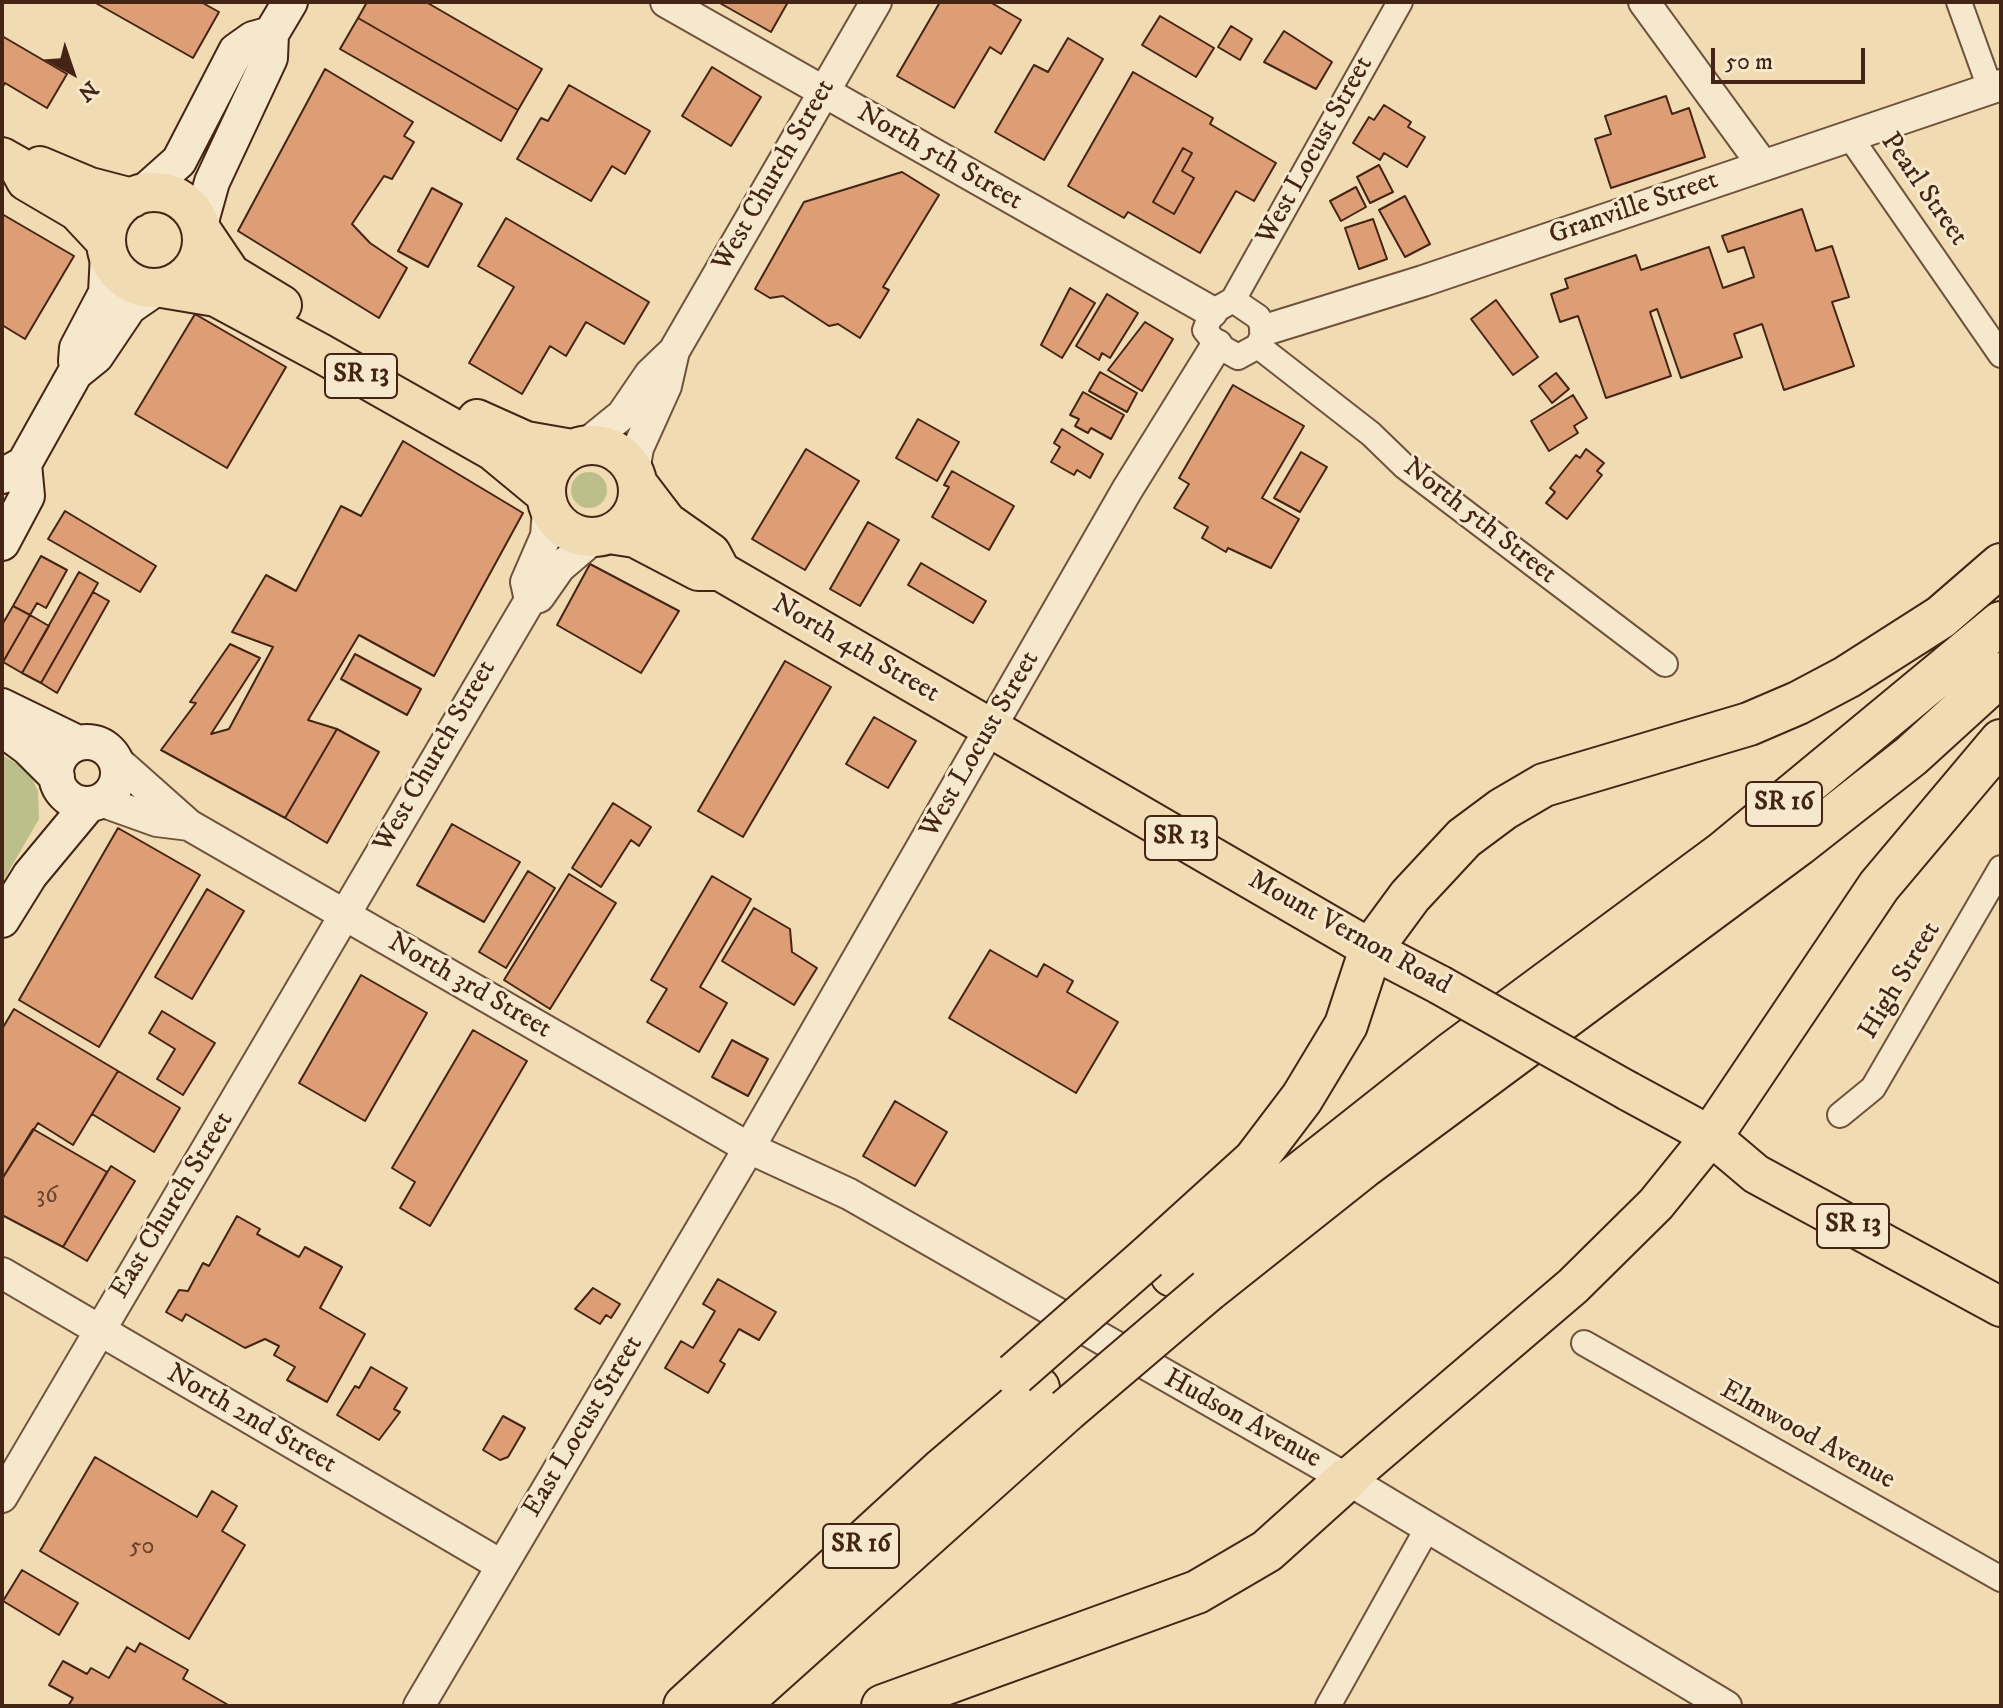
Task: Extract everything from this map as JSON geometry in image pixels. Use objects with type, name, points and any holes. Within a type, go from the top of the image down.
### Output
[{"type":"highway","points":[[1040,1391],[1176,1274],[1302,1098],[1346,1025],[1371,949],[1431,873],[1464,838],[1503,809],[1544,785],[1618,760],[1749,724],[1798,703],[1847,677],[1941,617],[2001,565]]},
{"type":"highway","name":"SR 16","points":[[685,1706],[942,1470],[1176,1274],[1450,1055],[1723,853],[2001,623]]},
{"type":"highway","name":"SR 16","points":[[1176,1274],[1363,1167],[1799,844],[1911,756],[2001,674]]},
{"type":"highway","points":[[1711,1136],[1879,886],[2001,741]]},
{"type":"highway","name":"SR 16","points":[[737,1706],[1040,1391]]},
{"type":"highway","points":[[883,1706],[1197,1592],[1267,1551],[1347,1479]]},
{"type":"main road","points":[[2,543],[27,496],[13,470],[75,373],[96,356],[129,307],[159,288],[185,277],[194,268],[200,256],[201,228],[212,182],[270,58],[271,34],[290,2]]},
{"type":"main road","points":[[75,373],[77,348],[106,293],[107,248],[113,216],[179,161],[236,51],[253,39],[271,34]]},
{"type":"main road","points":[[10,161],[32,163],[90,187],[137,196],[156,192],[183,202],[201,228]]},
{"type":"main road","points":[[10,161],[26,181],[77,211],[107,248],[125,279],[159,288]]},
{"type":"main road","name":"SR 13","points":[[201,228],[231,274],[345,344],[495,429],[526,441],[579,447]]},
{"type":"main road","name":"SR 13","points":[[159,288],[216,297],[296,340],[493,451],[547,501]]},
{"type":"main road","points":[[579,447],[614,450],[636,478],[632,514],[602,536],[567,530],[547,501],[545,483],[555,463],[579,447]]},
{"type":"main road","name":"North 4th Street","points":[[636,478],[667,522],[711,553],[720,571]]},
{"type":"main road","name":"North 4th Street","points":[[602,536],[635,538],[698,571],[720,571],[990,728]]},
{"type":"main road","points":[[2,706],[78,743],[96,743],[117,761],[118,780],[109,796],[95,803],[30,875],[2,920]]},
{"type":"main road","name":"Mount Vernon Road","points":[[990,728],[1371,949],[1711,1136],[1756,1174],[2001,1307]]},
{"type":"main road","points":[[2,729],[28,748],[71,800],[95,803]]},
{"type":"main road","points":[[30,875],[64,753],[78,743]]},
{"type":"main road","points":[[1347,1479],[1573,1286],[1656,1204],[1711,1136]]},
{"type":"main road","name":"Mount Vernon Road","points":[[1711,1136],[1769,1152],[2001,1284]]},
{"type":"street","name":"North 5th Street","points":[[666,2],[825,92],[1222,306]]},
{"type":"street","name":"West Church Street","points":[[579,447],[622,415],[650,374],[674,351],[876,2]]},
{"type":"street","name":"West Locust Street","points":[[1222,306],[1400,2]]},
{"type":"street","points":[[1644,2],[1762,164]]},
{"type":"street","points":[[1959,2],[1996,87]]},
{"type":"street","name":"Granville Street","points":[[1261,338],[1762,164],[1996,87]]},
{"type":"street","name":"Pearl Street","points":[[1850,137],[2001,355]]},
{"type":"street","points":[[1222,306],[1258,317],[1261,338],[1238,357],[1217,345],[1205,330],[1222,306]]},
{"type":"street","name":"North 5th Street","points":[[1261,338],[1404,466],[1665,664]]},
{"type":"street","name":"West Locust Street","points":[[749,1148],[1127,490],[1217,345]]},
{"type":"street","name":"West Church Street","points":[[636,478],[638,448],[666,386],[674,351]]},
{"type":"street","name":"West Church Street","points":[[530,600],[526,582],[546,536],[547,501]]},
{"type":"street","name":"West Church Street","points":[[344,915],[530,600],[539,597],[560,567],[602,536]]},
{"type":"street","name":"North 3rd Street","points":[[117,761],[189,825],[749,1148]]},
{"type":"street","name":"North 3rd Street","points":[[95,803],[157,821],[189,825]]},
{"type":"street","name":"High Street","points":[[1840,1115],[1873,1088],[2001,868]]},
{"type":"street","name":"East Church Street","points":[[2,1497],[344,915]]},
{"type":"street","name":"Hudson Avenue","points":[[749,1148],[849,1194],[1347,1479],[1726,1706]]},
{"type":"street","name":"East Locust Street","points":[[419,1706],[749,1148]]},
{"type":"street","name":"North 2nd Street","points":[[2,1273],[501,1565]]},
{"type":"street","name":"Elmwood Avenue","points":[[1584,1343],[2001,1579]]},
{"type":"street","points":[[1328,1706],[1427,1529]]},
{"type":"green space","points":[[589,472],[602,477],[607,490],[602,503],[589,508],[576,503],[571,490],[576,477]]},
{"type":"green space","points":[[2,755],[28,770],[38,791],[39,819],[2,883]]},
{"type":"building","points":[[94,2],[201,2],[219,12],[193,58]]},
{"type":"building","points":[[367,2],[426,2],[542,69],[518,110],[358,18]]},
{"type":"building","points":[[718,2],[788,2],[771,32]]},
{"type":"building","points":[[940,2],[990,2],[1021,20],[1001,54],[990,47],[954,108],[897,76]]},
{"type":"building","points":[[1160,16],[1214,48],[1196,77],[1142,45]]},
{"type":"building","points":[[358,18],[518,110],[501,141],[340,49]]},
{"type":"building","points":[[1231,26],[1252,39],[1240,60],[1218,47]]},
{"type":"building","points":[[1284,31],[1332,62],[1316,89],[1264,62]]},
{"type":"building","points":[[2,36],[67,74],[47,108],[5,83],[2,88]]},
{"type":"building","points":[[1068,38],[1103,59],[1044,160],[995,132],[1034,65],[1048,72]]},
{"type":"building","points":[[712,67],[761,97],[731,146],[682,116]]},
{"type":"building","points":[[325,69],[413,122],[404,136],[414,142],[392,179],[384,176],[352,224],[370,243],[407,268],[379,318],[238,231]]},
{"type":"building","points":[[1133,72],[1213,118],[1210,124],[1276,163],[1254,201],[1236,191],[1200,253],[1128,212],[1124,218],[1068,186]],"holes":[[[1183,148],[1192,153],[1182,171],[1194,178],[1174,214],[1153,202]]]},
{"type":"building","points":[[569,85],[650,131],[625,174],[612,166],[591,201],[517,159],[541,118],[548,121]]},
{"type":"building","points":[[1666,96],[1672,114],[1689,108],[1705,157],[1611,188],[1595,139],[1611,134],[1605,116]]},
{"type":"building","points":[[1384,105],[1411,122],[1408,127],[1425,137],[1407,167],[1384,153],[1380,160],[1353,143],[1369,117],[1374,120]]},
{"type":"building","points":[[1183,148],[1192,153],[1182,171],[1194,178],[1174,214],[1153,202]]},
{"type":"building","points":[[1379,165],[1393,192],[1370,203],[1357,177]]},
{"type":"building","points":[[902,172],[939,195],[883,287],[889,290],[860,338],[838,324],[829,326],[783,296],[770,298],[755,289],[804,202]]},
{"type":"building","points":[[1356,187],[1366,207],[1341,221],[1330,201]]},
{"type":"building","points":[[432,188],[462,204],[428,267],[398,251]]},
{"type":"building","points":[[1405,196],[1430,244],[1405,257],[1379,210]]},
{"type":"building","points":[[1802,209],[1816,251],[1832,246],[1849,297],[1832,302],[1854,366],[1784,390],[1762,324],[1734,334],[1742,357],[1681,378],[1657,309],[1650,312],[1671,376],[1606,398],[1578,316],[1560,322],[1551,294],[1568,288],[1565,279],[1636,255],[1641,270],[1709,247],[1723,288],[1754,277],[1744,247],[1728,252],[1722,236]]},
{"type":"building","points":[[2,214],[74,256],[25,339],[2,325]]},
{"type":"building","points":[[506,218],[649,302],[624,344],[586,322],[566,356],[550,346],[522,394],[469,363],[514,287],[478,266]]},
{"type":"building","points":[[1373,219],[1387,259],[1359,269],[1345,228]]},
{"type":"building","points":[[1070,288],[1095,303],[1062,358],[1041,345]]},
{"type":"building","points":[[1107,294],[1138,313],[1110,358],[1102,353],[1099,360],[1076,346]]},
{"type":"building","points":[[1496,300],[1538,357],[1513,375],[1471,319]]},
{"type":"building","points":[[195,314],[286,367],[227,468],[135,414]]},
{"type":"building","points":[[1145,322],[1173,339],[1142,391],[1108,370]]},
{"type":"building","points":[[1100,372],[1137,393],[1127,412],[1089,391]]},
{"type":"building","points":[[1556,373],[1569,389],[1552,403],[1539,386]]},
{"type":"building","points":[[1233,385],[1304,426],[1262,498],[1299,519],[1271,568],[1228,548],[1226,552],[1202,538],[1208,527],[1174,508],[1189,484],[1179,478]]},
{"type":"building","points":[[1083,392],[1124,415],[1111,439],[1091,428],[1088,433],[1075,426],[1079,419],[1070,415]]},
{"type":"building","points":[[1573,395],[1587,418],[1574,426],[1578,433],[1549,451],[1531,421]]},
{"type":"building","points":[[918,419],[959,442],[937,481],[896,458]]},
{"type":"building","points":[[1062,429],[1103,454],[1090,478],[1077,470],[1074,475],[1051,462],[1060,447],[1054,443]]},
{"type":"building","points":[[403,441],[523,513],[434,676],[359,635],[308,720],[337,729],[285,818],[161,750],[196,703],[190,702],[230,644],[260,658],[211,734],[229,729],[273,647],[232,632],[266,575],[296,591],[341,506],[361,516]]},
{"type":"building","points":[[806,449],[859,481],[805,570],[752,539]]},
{"type":"building","points":[[1586,449],[1604,463],[1597,471],[1602,475],[1567,519],[1546,503],[1555,492],[1550,488],[1576,455],[1580,458]]},
{"type":"building","points":[[1301,452],[1327,467],[1300,512],[1274,498]]},
{"type":"building","points":[[952,471],[1014,506],[989,550],[932,517],[949,487],[944,485]]},
{"type":"building","points":[[65,511],[156,566],[140,592],[48,539]]},
{"type":"building","points":[[868,522],[899,540],[860,606],[830,589]]},
{"type":"building","points":[[41,556],[67,570],[46,608],[37,603],[30,615],[13,606]]},
{"type":"building","points":[[921,563],[986,601],[973,623],[908,585]]},
{"type":"building","points":[[590,564],[679,611],[641,673],[557,625]]},
{"type":"building","points":[[79,572],[98,583],[41,683],[22,673]]},
{"type":"building","points":[[93,592],[109,601],[57,693],[41,683]]},
{"type":"building","points":[[13,606],[30,615],[3,662],[2,625]]},
{"type":"building","points":[[30,615],[49,626],[22,673],[3,662]]},
{"type":"building","points":[[355,654],[421,689],[407,715],[341,679]]},
{"type":"building","points":[[785,661],[831,687],[743,837],[698,811]]},
{"type":"building","points":[[874,717],[916,741],[888,788],[846,764]]},
{"type":"building","points":[[337,729],[379,752],[327,843],[285,818]]},
{"type":"building","points":[[613,803],[651,827],[639,846],[631,840],[601,887],[572,868]]},
{"type":"building","points":[[452,824],[520,862],[484,922],[417,885]]},
{"type":"building","points":[[118,828],[200,875],[99,1047],[19,1000]]},
{"type":"building","points":[[528,871],[555,888],[506,968],[479,952]]},
{"type":"building","points":[[569,874],[616,903],[550,1009],[504,980]]},
{"type":"building","points":[[712,876],[751,899],[700,987],[727,1003],[699,1052],[647,1022],[667,989],[651,980]]},
{"type":"building","points":[[207,889],[244,911],[192,999],[155,977]]},
{"type":"building","points":[[754,908],[790,929],[792,952],[817,968],[794,1005],[722,961]]},
{"type":"building","points":[[990,950],[1037,977],[1044,964],[1073,981],[1067,992],[1118,1022],[1076,1093],[949,1018]]},
{"type":"building","points":[[361,975],[427,1013],[365,1121],[299,1083]]},
{"type":"building","points":[[14,1009],[118,1071],[73,1145],[38,1123],[2,1179],[2,1029]]},
{"type":"building","points":[[162,1011],[215,1043],[183,1095],[157,1079],[175,1049],[149,1033]]},
{"type":"building","points":[[473,1030],[527,1061],[430,1226],[400,1208],[415,1182],[392,1168]]},
{"type":"building","points":[[732,1040],[768,1059],[748,1096],[712,1077]]},
{"type":"building","points":[[118,1071],[180,1108],[154,1152],[92,1114]]},
{"type":"building","points":[[895,1101],[947,1132],[915,1186],[863,1156]]},
{"type":"building","points":[[33,1129],[107,1172],[63,1247],[2,1215],[2,1179]]},
{"type":"building","points":[[111,1166],[135,1181],[87,1261],[63,1247]]},
{"type":"building","points":[[237,1216],[260,1229],[257,1234],[299,1257],[305,1247],[342,1267],[320,1308],[365,1334],[327,1402],[287,1380],[295,1367],[274,1355],[279,1346],[265,1339],[245,1348],[186,1314],[182,1321],[166,1312],[179,1290],[188,1291],[203,1263],[209,1266]]},
{"type":"building","points":[[718,1279],[776,1312],[759,1340],[739,1329],[720,1361],[725,1364],[708,1393],[665,1368],[681,1341],[693,1348],[715,1311],[703,1304]]},
{"type":"building","points":[[593,1288],[620,1304],[611,1318],[606,1315],[600,1324],[575,1309]]},
{"type":"building","points":[[371,1367],[407,1388],[394,1409],[400,1412],[379,1440],[337,1415]]},
{"type":"building","points":[[503,1416],[525,1428],[508,1457],[500,1460],[483,1450]]},
{"type":"building","points":[[95,1457],[197,1517],[212,1491],[237,1506],[222,1531],[245,1545],[189,1639],[40,1551]]},
{"type":"building","points":[[22,1570],[78,1603],[59,1635],[3,1601]]},
{"type":"building","points":[[140,1643],[188,1670],[183,1679],[230,1706],[68,1706],[73,1698],[49,1685],[63,1661],[87,1674],[91,1668],[109,1678],[127,1647],[135,1652]]}]
